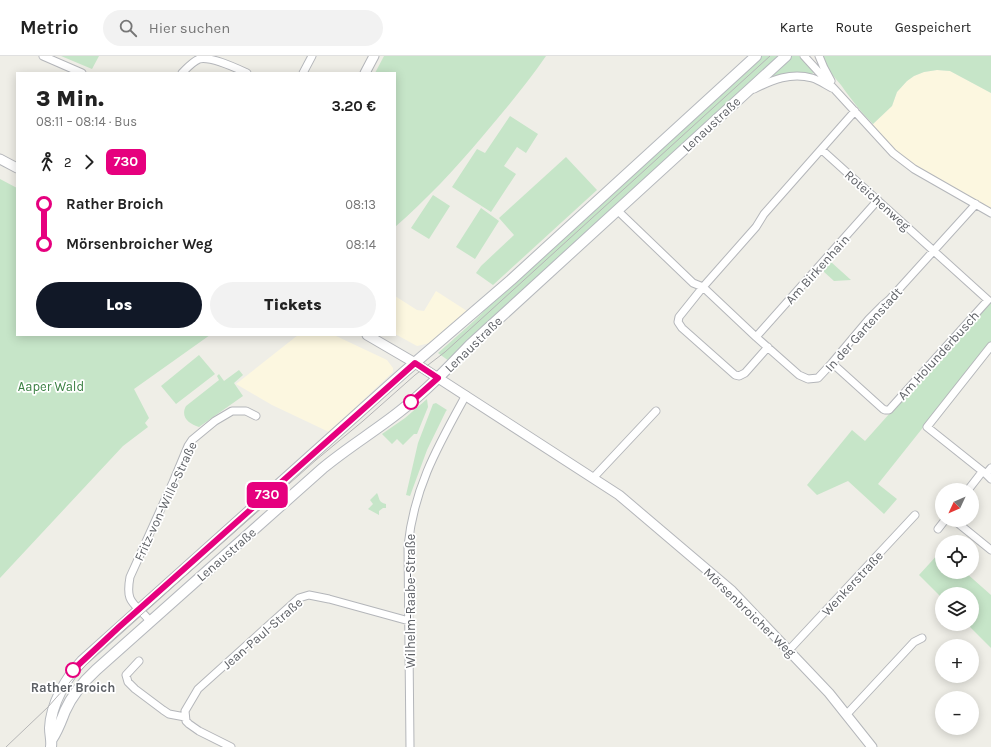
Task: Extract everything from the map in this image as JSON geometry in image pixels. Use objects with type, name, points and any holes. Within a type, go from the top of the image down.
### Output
[{"type":"main road","name":"Lenaustraße","points":[[139,608],[415,363],[511,280],[756,56]]},
{"type":"main road","name":"Lenaustraße","points":[[150,620],[323,468],[344,451],[399,412],[438,378],[470,345],[786,56]]},
{"type":"main road","points":[[51,743],[50,729],[53,712],[59,694],[68,677],[82,661],[139,608]]},
{"type":"main road","points":[[51,743],[58,731],[68,704],[84,681],[150,620]]},
{"type":"street","points":[[43,56],[80,72]]},
{"type":"street","points":[[304,72],[312,56]]},
{"type":"street","points":[[366,72],[374,56]]},
{"type":"street","points":[[804,56],[894,153],[907,164],[991,213]]},
{"type":"street","points":[[819,56],[824,68],[838,91]]},
{"type":"street","points":[[183,72],[195,61],[206,57],[214,58],[245,72]]},
{"type":"street","points":[[741,96],[769,81],[788,76],[802,76],[813,79],[838,91]]},
{"type":"street","points":[[768,347],[745,373],[739,376],[732,373],[682,328],[678,321],[678,317],[756,227],[764,214],[855,112]]},
{"type":"street","name":"Roteichenweg","points":[[822,150],[933,251]]},
{"type":"street","points":[[0,159],[16,167]]},
{"type":"street","name":"Am Birkenhain","points":[[756,337],[878,200]]},
{"type":"street","name":"In der Gartenstadt","points":[[617,210],[668,260],[694,283],[703,287],[756,337],[799,374],[808,379],[818,378],[869,319],[889,300],[976,204]]},
{"type":"street","name":"Am Holunderbusch","points":[[832,363],[883,409],[888,410],[891,408],[988,300],[933,251]]},
{"type":"street","name":"Mörsenbroicher Weg","points":[[369,336],[466,395],[619,495],[732,591],[789,650],[847,714],[872,747]]},
{"type":"street","points":[[986,475],[926,427],[991,346]]},
{"type":"street","name":"Wilhelm-Raabe-Straße","points":[[410,747],[408,546],[413,512],[427,468],[466,395]]},
{"type":"street","name":"Fritz-von-Wille-Straße","points":[[150,620],[130,600],[128,587],[130,577],[188,446],[192,440],[215,421],[232,411],[246,411],[256,416]]},
{"type":"street","points":[[594,478],[656,411]]},
{"type":"street","points":[[976,483],[986,475],[991,468]]},
{"type":"street","name":"Wenkerstraße","points":[[789,650],[915,515]]},
{"type":"street","points":[[963,527],[991,550]]},
{"type":"street","name":"Jean-Paul-Straße","points":[[185,717],[187,705],[198,689],[300,598],[309,595],[329,598],[409,621]]},
{"type":"street","points":[[847,714],[914,642],[922,638]]},
{"type":"street","points":[[139,661],[126,675],[128,682],[135,689],[169,714],[185,717],[189,724],[231,747]]},
{"type":"shaded area","points":[[937,70],[950,71],[991,93],[991,212],[910,165],[872,129],[873,124],[892,106],[897,92],[907,81],[924,72]]},
{"type":"shaded area","points":[[436,291],[467,311],[430,343],[417,346],[396,335],[396,297],[417,310],[424,311]]},
{"type":"shaded area","points":[[297,336],[336,336],[387,360],[393,368],[393,372],[329,432],[272,405],[236,384]]},
{"type":"green space","points":[[61,56],[99,56],[92,69]]},
{"type":"green space","points":[[384,56],[546,56],[515,98],[461,161],[429,195],[396,226],[396,72],[376,72]]},
{"type":"green space","points":[[762,56],[780,56],[449,361],[438,353],[498,297]]},
{"type":"green space","points":[[790,56],[799,56],[814,72],[811,75],[768,77]]},
{"type":"green space","points":[[821,56],[991,56],[991,93],[950,71],[937,70],[924,72],[907,81],[897,92],[892,106],[873,124],[852,100],[825,64]]},
{"type":"green space","points":[[510,116],[538,134],[526,153],[517,147],[504,166],[516,174],[491,212],[452,187],[477,149],[485,153]]},
{"type":"green space","points":[[566,157],[597,190],[493,285],[476,273],[481,266],[514,235],[499,218]]},
{"type":"green space","name":"Aaper Wald","points":[[0,179],[16,187],[16,336],[209,336],[134,389],[149,418],[145,423],[148,427],[123,446],[0,578]]},
{"type":"green space","points":[[433,195],[450,206],[429,239],[411,228]]},
{"type":"green space","points":[[481,208],[499,221],[475,259],[456,247]]},
{"type":"green space","points":[[831,262],[851,280],[834,281],[823,271]]},
{"type":"green space","points":[[991,300],[991,342],[878,484],[897,499],[884,514],[848,481],[817,495],[807,485],[852,430],[865,441]]},
{"type":"green space","points":[[199,355],[215,374],[176,404],[161,386]]},
{"type":"green space","points":[[239,370],[243,375],[234,383],[243,396],[199,427],[186,420],[184,410],[186,406],[219,380],[217,376],[219,374],[224,381]]},
{"type":"green space","points":[[427,399],[428,407],[417,434],[414,434],[403,445],[397,439],[392,444],[382,434],[405,418]]},
{"type":"green space","points":[[436,403],[447,410],[427,450],[410,496],[406,495],[418,443],[433,404]]},
{"type":"green space","points":[[377,493],[380,501],[386,504],[386,508],[379,511],[379,515],[368,509],[373,504],[370,500]]},
{"type":"green space","points":[[935,557],[935,579],[973,579],[991,595],[991,648],[974,631],[979,631],[979,587],[935,587],[935,591],[919,575]]},
{"type":"tram line","points":[[6,747],[48,707],[98,653],[316,460],[415,375],[445,352],[770,56]]},
{"type":"bus line","name":"730","points":[[73,670],[119,627],[415,363],[438,378],[411,402]]},
{"type":"place","name":"Rather Broich","points":[[73,670]]}]
